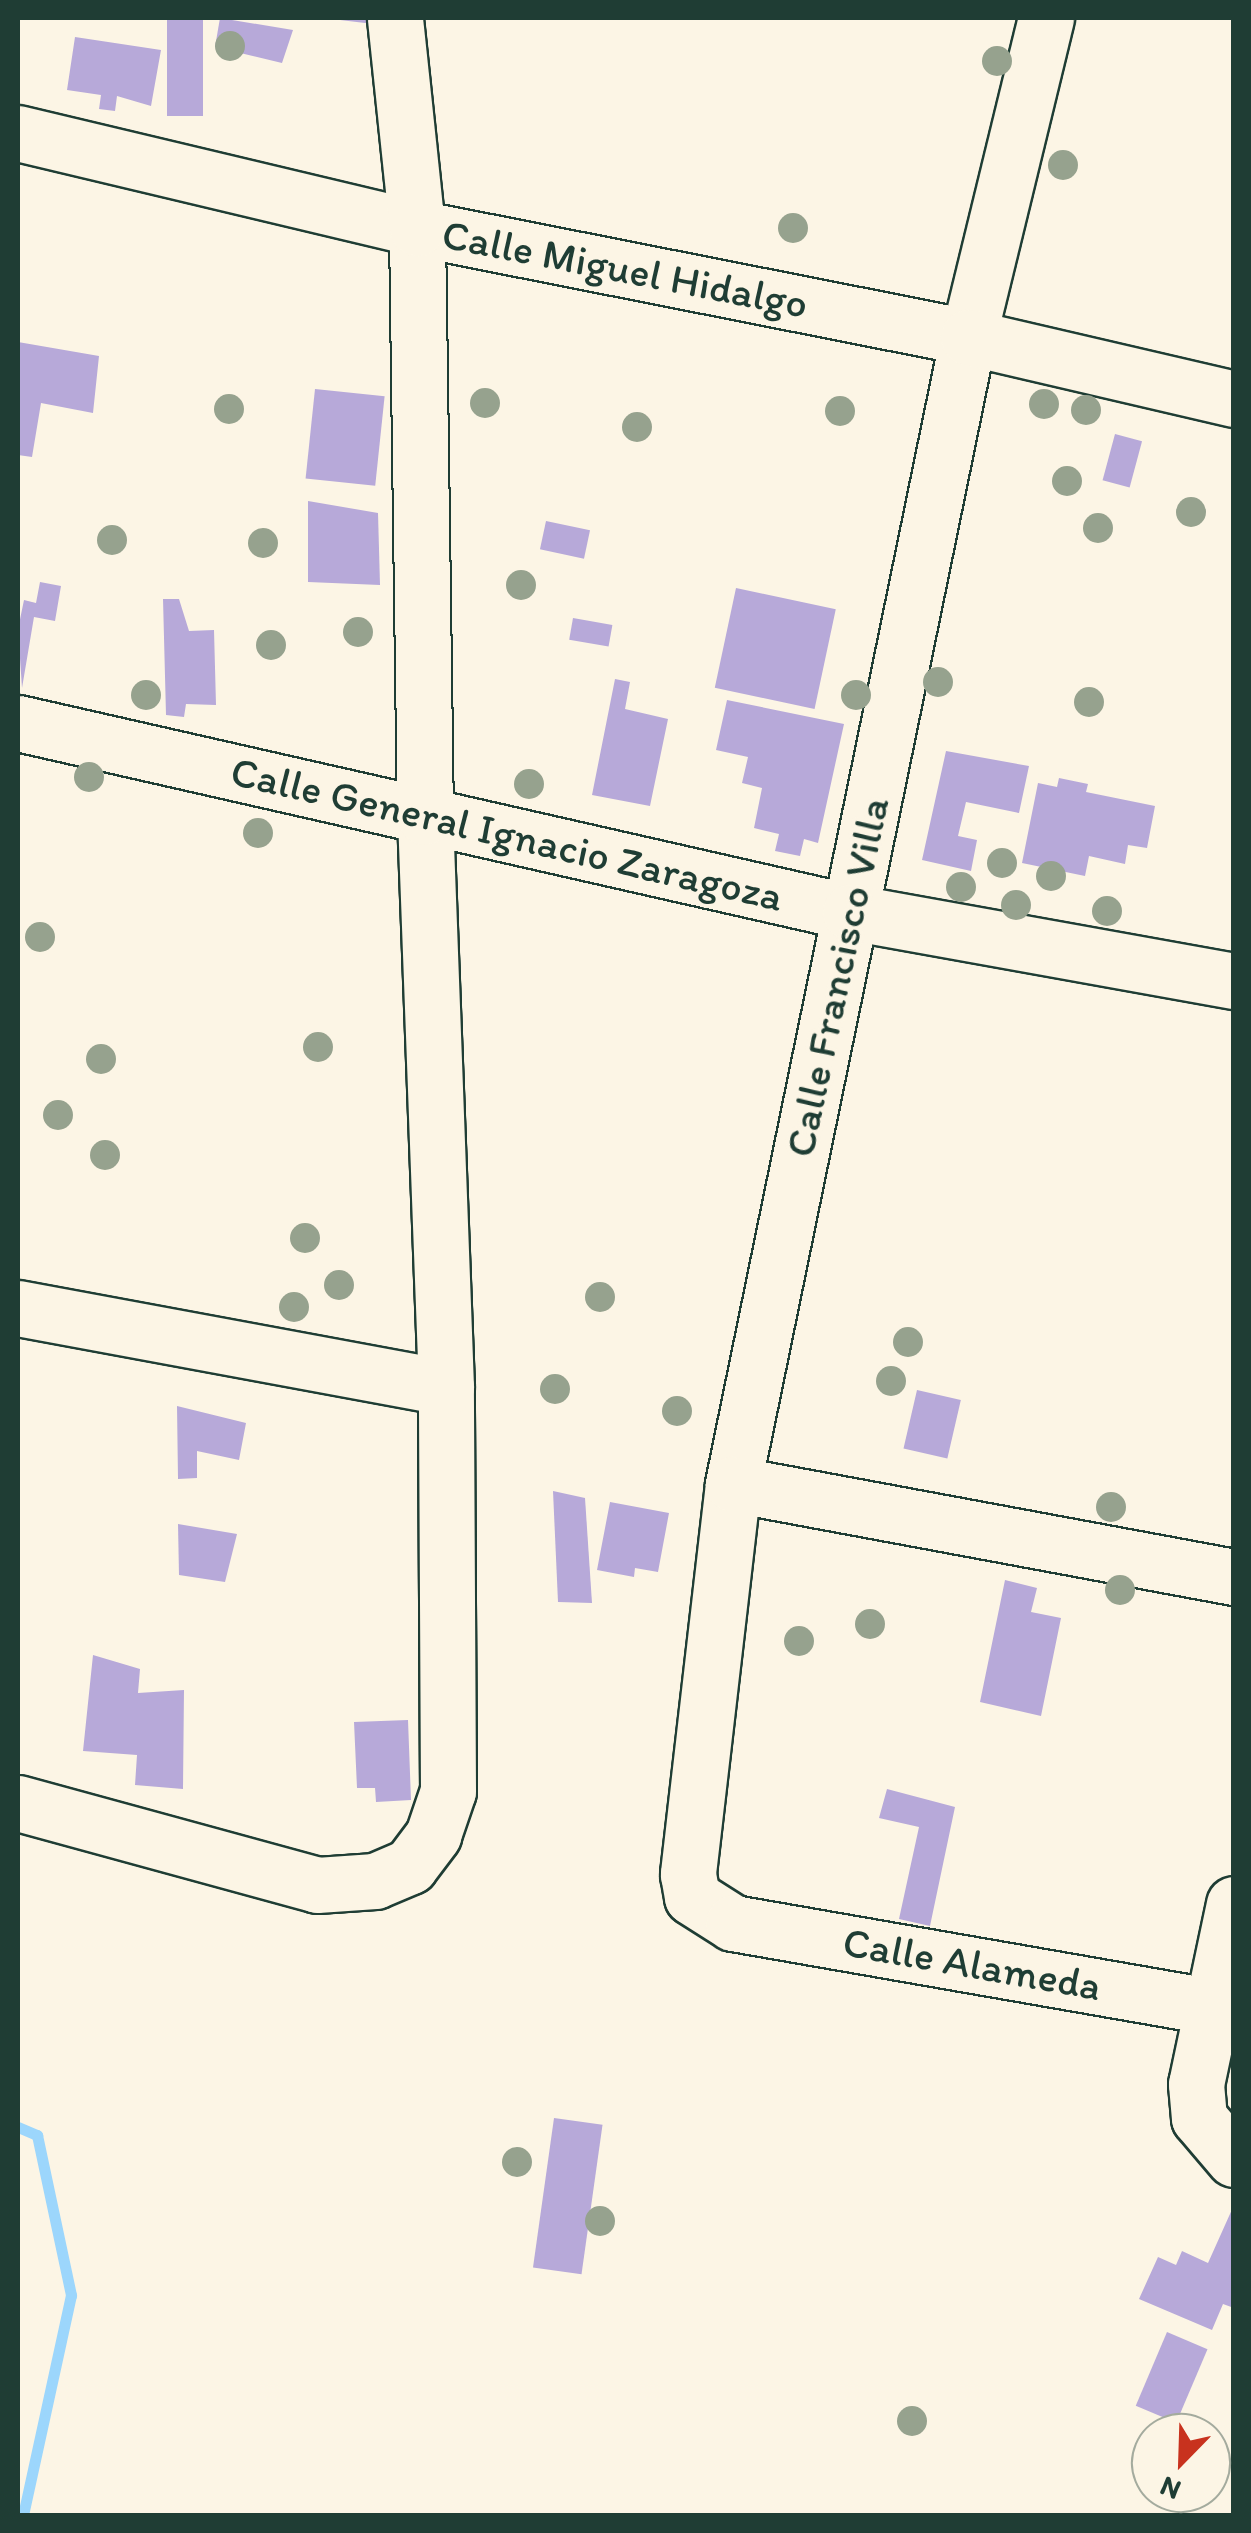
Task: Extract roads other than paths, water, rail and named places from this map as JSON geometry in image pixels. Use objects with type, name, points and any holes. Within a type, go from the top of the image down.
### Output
[{"type":"street","points":[[18,1803],[317,1885],[375,1882],[410,1866],[434,1835],[448,1792],[446,1387],[425,817],[417,228],[395,18]]},
{"type":"street","name":"Calle Francisco Villa","points":[[732,1923],[692,1897],[688,1874],[733,1484],[968,338],[1046,18]]},
{"type":"street","name":"Calle Miguel Hidalgo","points":[[18,133],[417,228],[968,338],[1234,399]]},
{"type":"street","name":"Calle General Ignacio Zaragoza","points":[[18,723],[850,912],[1234,982]]},
{"type":"street","points":[[18,1308],[446,1387]]},
{"type":"street","points":[[733,1484],[1234,1577]]},
{"type":"street","points":[[1234,1904],[1196,2084],[1199,2118],[1234,2159]]},
{"type":"street","name":"Calle Alameda","points":[[732,1923],[1211,2006]]},
{"type":"waterway","points":[[18,2127],[37,2135],[71,2295],[23,2516]]}]
